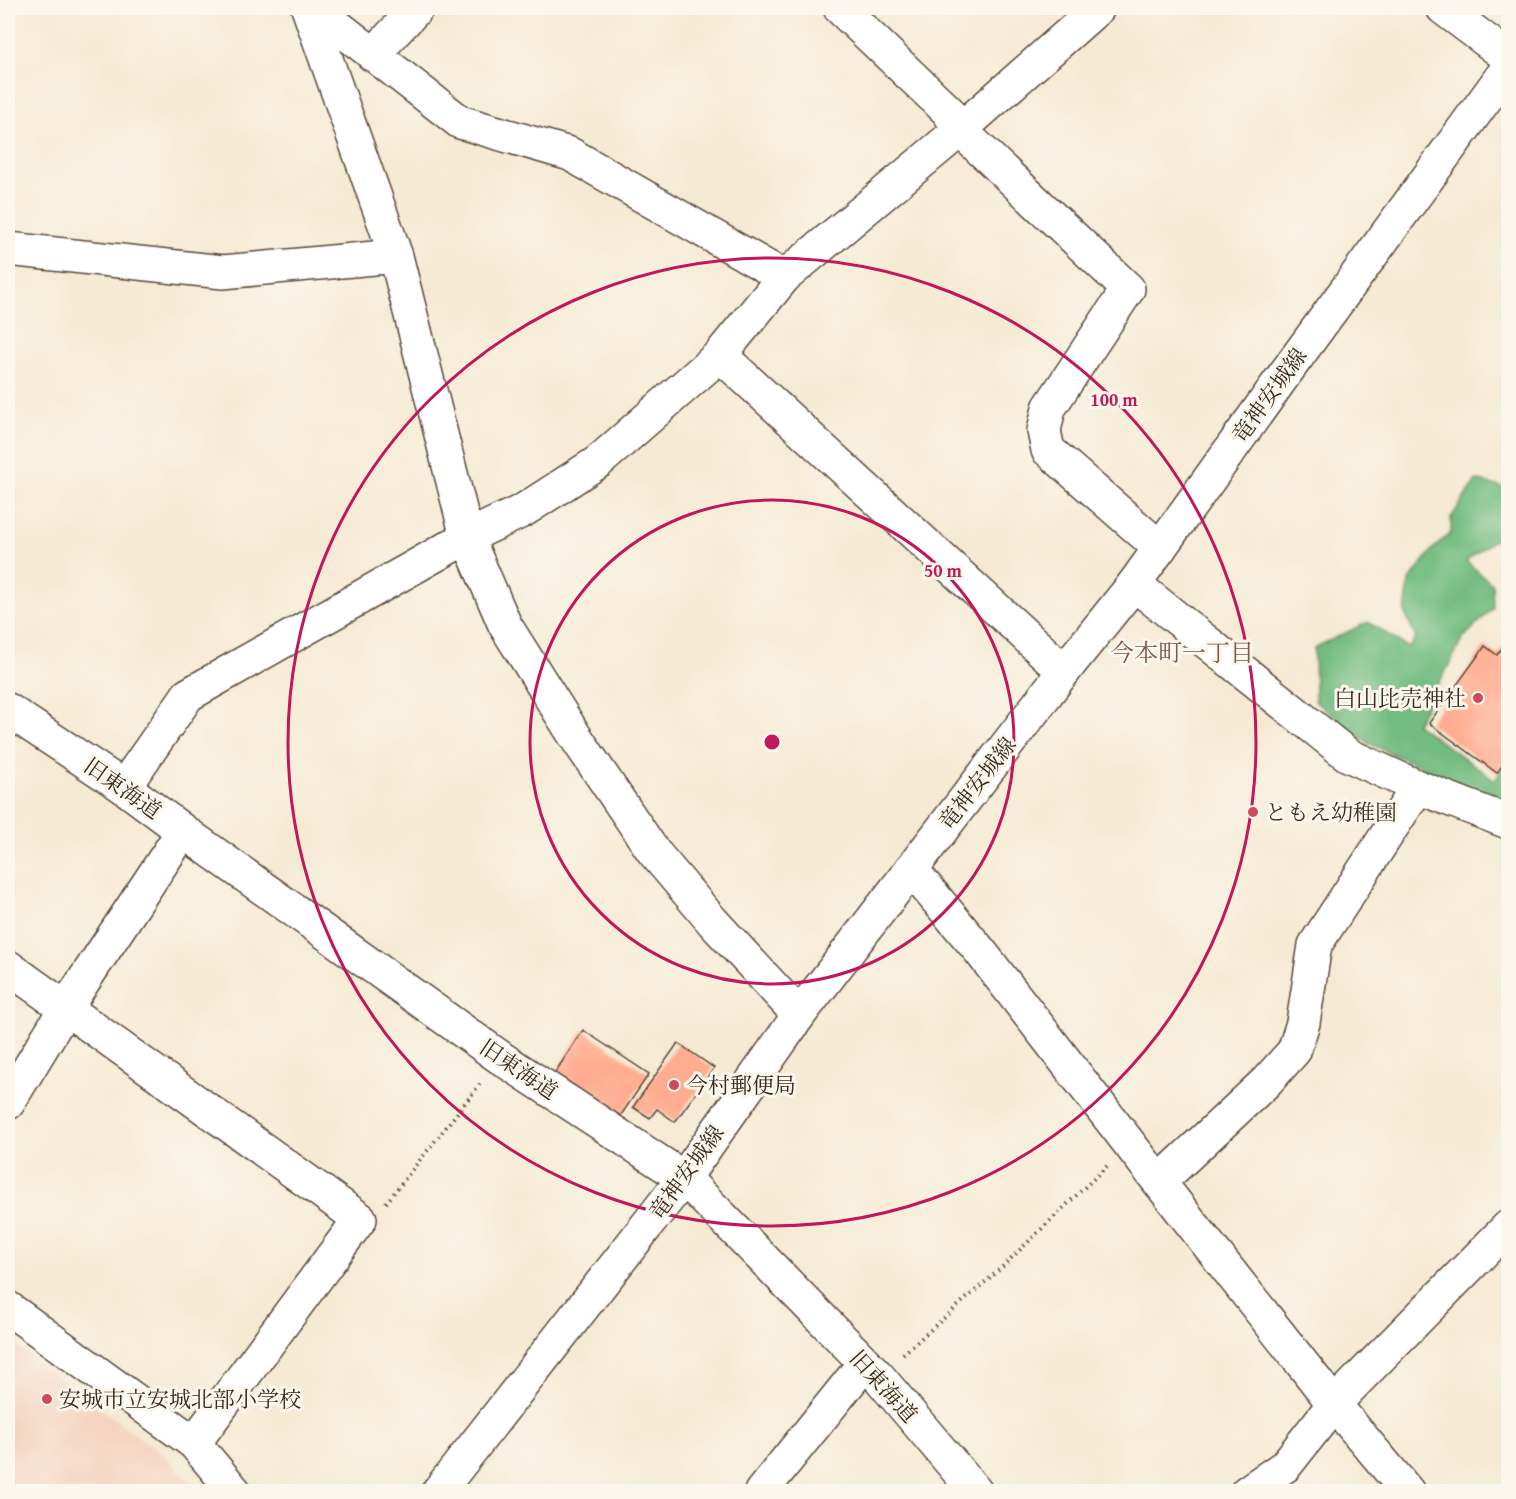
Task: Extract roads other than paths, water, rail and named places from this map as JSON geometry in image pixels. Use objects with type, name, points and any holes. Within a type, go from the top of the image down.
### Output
[{"type":"street","points":[[308,8],[396,256],[467,537],[505,625],[575,736],[653,851],[713,922],[799,1015]]},
{"type":"street","points":[[314,8],[460,122],[570,154],[784,277]]},
{"type":"street","points":[[373,55],[417,8]]},
{"type":"street","points":[[840,8],[948,111],[960,130],[1128,289],[1049,408],[1044,431],[1048,450],[1160,548]]},
{"type":"street","points":[[124,787],[188,695],[467,537],[524,510],[598,462],[720,355],[784,277],[960,130],[1098,8]]},
{"type":"street","points":[[1443,8],[1509,57]]},
{"type":"street","name":"竜神安城線","points":[[438,1491],[684,1179],[799,1015],[1064,671],[1134,584],[1509,68]]},
{"type":"street","points":[[8,249],[223,272],[396,256]]},
{"type":"street","points":[[720,355],[1064,671]]},
{"type":"street","points":[[1134,584],[1348,755],[1418,787],[1509,822]]},
{"type":"street","name":"旧東海道","points":[[8,710],[124,787],[501,1058],[684,1179],[871,1370],[976,1491]]},
{"type":"street","points":[[1159,1182],[1266,1082],[1294,1051],[1303,1023],[1315,945],[1418,787]]},
{"type":"street","points":[[8,1102],[65,1009],[183,831]]},
{"type":"street","points":[[911,869],[980,951],[1334,1404],[1408,1491]]},
{"type":"street","points":[[8,967],[360,1219],[195,1443]]},
{"type":"street","points":[[1247,1491],[1285,1466],[1334,1404],[1508,1228]]},
{"type":"street","points":[[8,1308],[195,1443],[235,1491]]},
{"type":"street","points":[[760,1491],[871,1370]]},
{"type":"place","name":"白山比売神社","points":[[1478,698]]},
{"type":"place","name":"ともえ幼稚園","points":[[1253,812]]},
{"type":"place","name":"今村郵便局","points":[[674,1085]]},
{"type":"place","name":"安城市立安城北部小学校","points":[[47,1399]]},
{"type":"district","name":"今本町一丁目","points":[[1182,652]]}]
